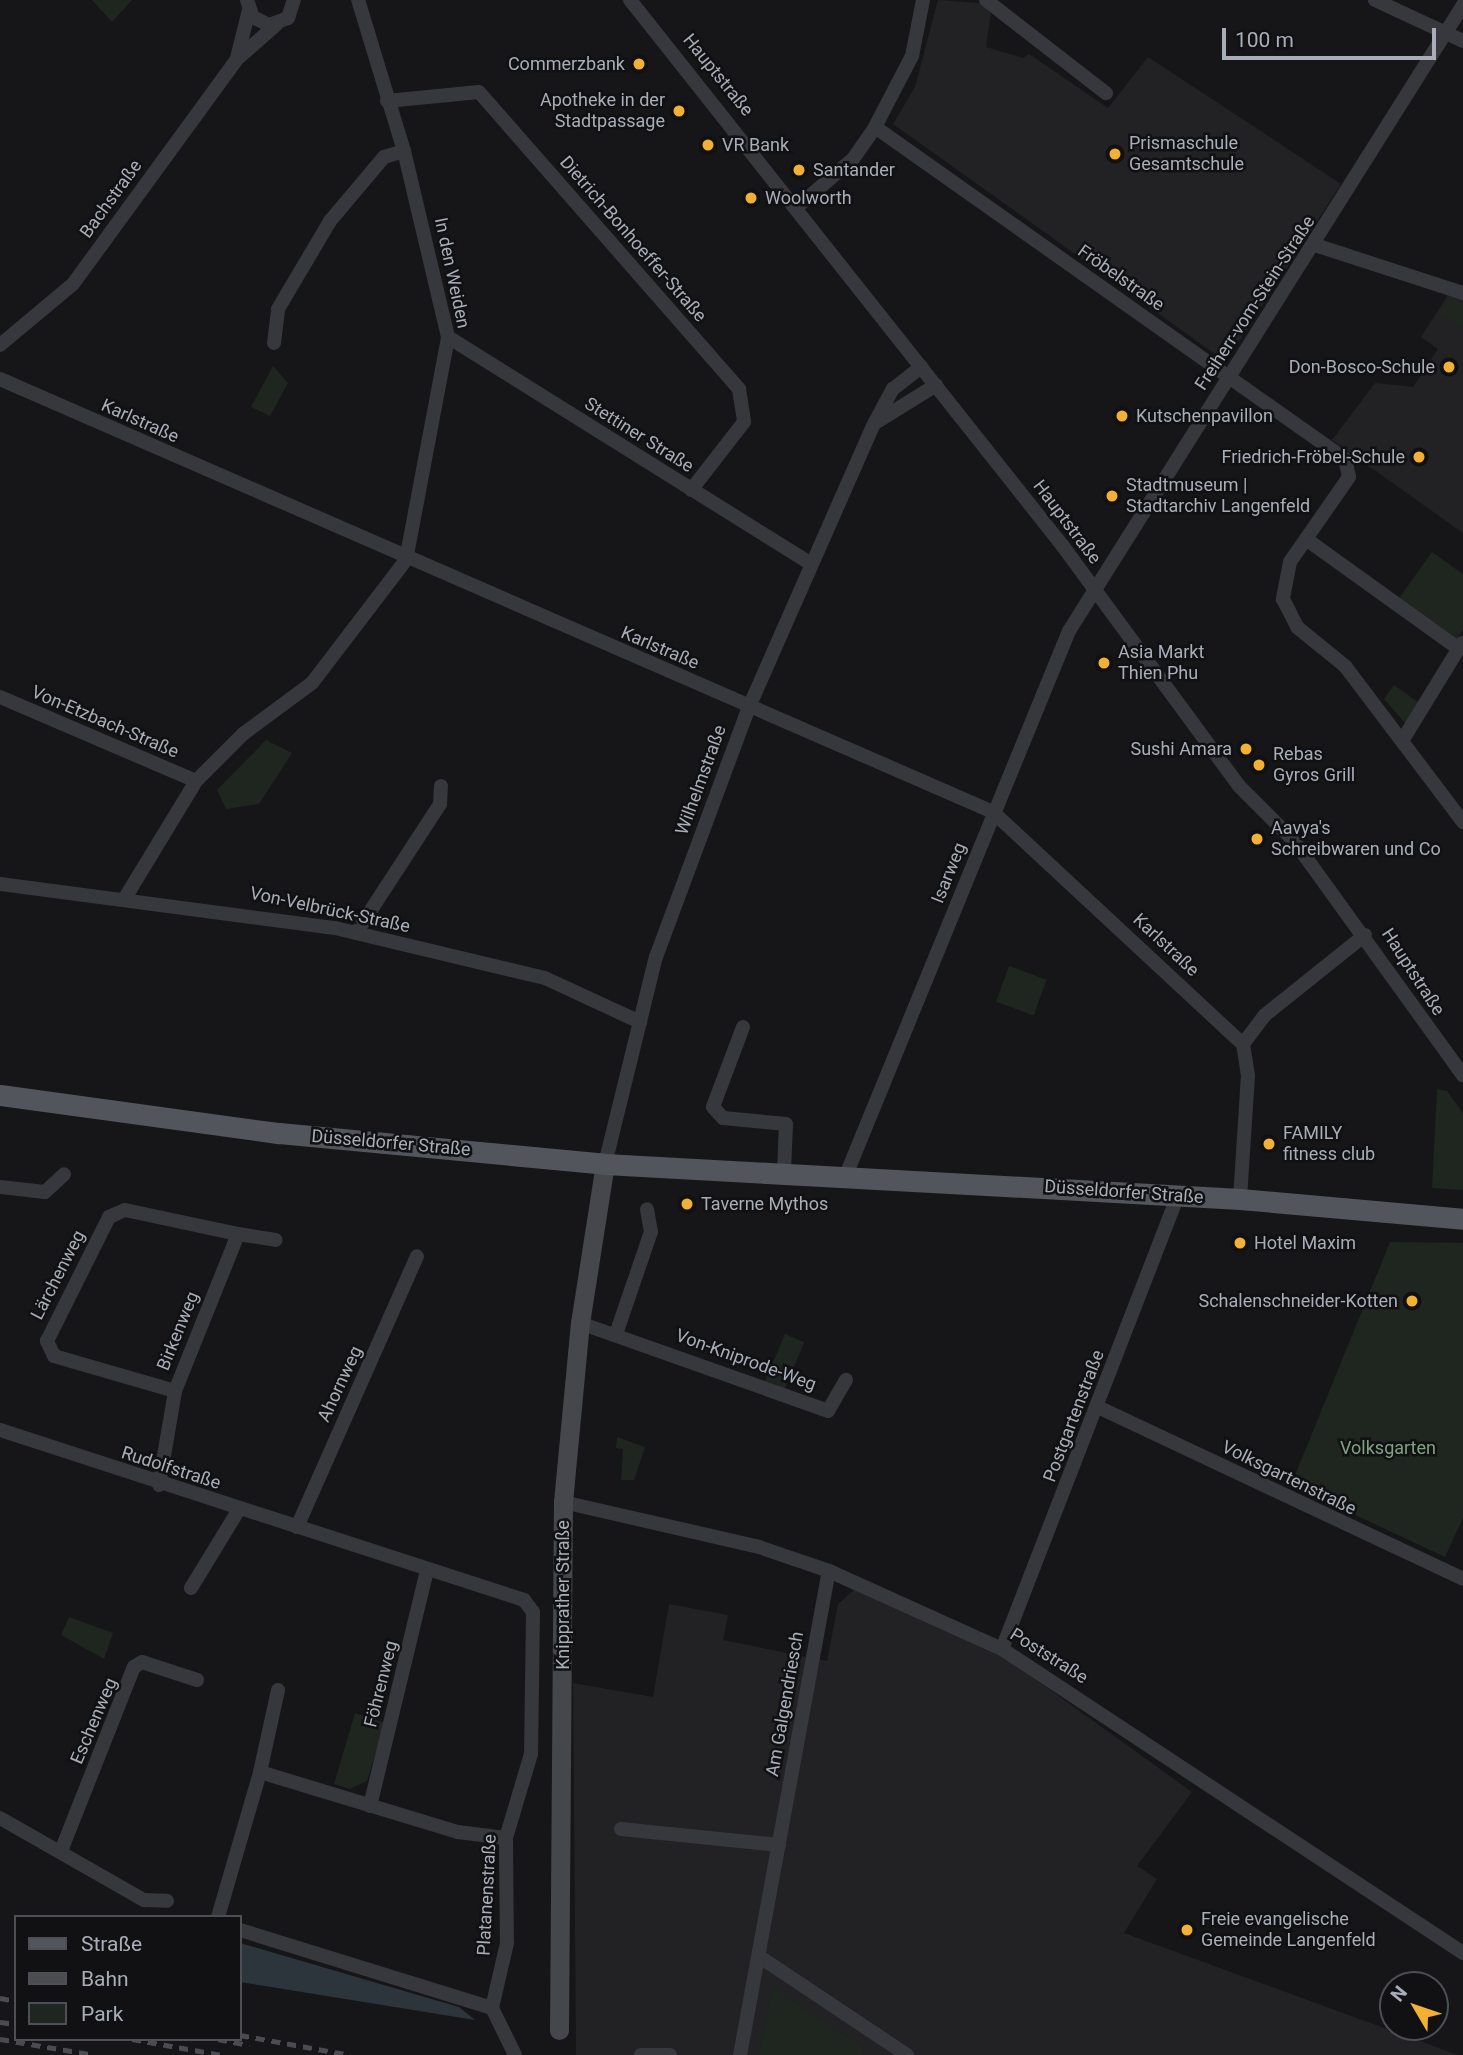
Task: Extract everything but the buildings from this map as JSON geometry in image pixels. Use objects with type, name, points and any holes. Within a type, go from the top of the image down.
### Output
[{"type":"main road","name":"Düsseldorfer Straße","points":[[0,1095],[279,1133],[605,1164],[846,1175],[1240,1199],[1463,1219]]},
{"type":"main road","name":"Knipprather Straße","points":[[559,2030],[563,1502],[580,1323],[605,1164]]},
{"type":"street","name":"In den Weiden","points":[[358,0],[404,151],[448,337],[406,560]]},
{"type":"street","name":"Hauptstraße","points":[[630,0],[936,385],[1093,589],[1238,786],[1294,841],[1365,935],[1397,989],[1463,1075]]},
{"type":"street","points":[[797,208],[853,159],[875,127],[912,56],[923,0]]},
{"type":"street","points":[[986,0],[1106,93]]},
{"type":"street","points":[[1375,0],[1463,41]]},
{"type":"street","name":"Bachstraße","points":[[0,345],[73,284],[237,60],[276,25],[297,1]]},
{"type":"street","points":[[248,5],[258,21],[276,25]]},
{"type":"street","name":"Bachstraße","points":[[237,60],[248,5]]},
{"type":"street","name":"Freiherr-vom-Stein-Straße","points":[[1093,589],[1315,245],[1463,5]]},
{"type":"street","name":"Dietrich-Bonhoeffer-Straße","points":[[387,101],[479,92],[739,389],[744,422],[691,490]]},
{"type":"street","name":"Fröbelstraße","points":[[875,127],[1345,459],[1346,482],[1306,539]]},
{"type":"street","points":[[274,343],[278,309],[330,221],[384,157],[404,151]]},
{"type":"street","points":[[1315,245],[1463,293]]},
{"type":"street","name":"Stettiner Straße","points":[[448,337],[811,564]]},
{"type":"street","name":"Wilhelmstraße","points":[[605,1164],[656,957],[749,707],[874,424],[893,389],[921,366]]},
{"type":"street","name":"Karlstraße","points":[[0,379],[406,560],[993,812],[1243,1044]]},
{"type":"street","points":[[874,424],[936,385]]},
{"type":"street","points":[[1402,741],[1461,646],[1306,539],[1284,574],[1287,610],[1306,636],[1345,666],[1459,817]]},
{"type":"street","points":[[125,898],[196,781],[243,734],[312,683],[406,560]]},
{"type":"street","name":"Isarweg","points":[[846,1175],[993,812],[1093,589]]},
{"type":"street","name":"Von-Etzbach-Straße","points":[[0,697],[196,781]]},
{"type":"street","points":[[356,933],[440,804],[441,786]]},
{"type":"street","points":[[1459,817],[1463,798]]},
{"type":"street","name":"Von-Velbrück-Straße","points":[[0,884],[277,916],[356,933],[545,978],[640,1023]]},
{"type":"street","points":[[1240,1199],[1248,1074],[1243,1044],[1265,1015],[1365,935]]},
{"type":"street","points":[[743,1027],[713,1107],[723,1118],[786,1124],[784,1172]]},
{"type":"street","points":[[0,1187],[45,1192],[64,1174]]},
{"type":"street","name":"Postgartenstraße","points":[[1002,1649],[1100,1408],[1178,1196]]},
{"type":"street","points":[[616,1334],[651,1232],[647,1209]]},
{"type":"street","name":"Lärchenweg","points":[[176,1391],[54,1356],[47,1340],[109,1217],[125,1210],[237,1234]]},
{"type":"street","points":[[237,1234],[276,1240]]},
{"type":"street","name":"Birkenweg","points":[[159,1485],[176,1391],[237,1234]]},
{"type":"street","name":"Ahornweg","points":[[297,1527],[417,1256]]},
{"type":"street","name":"Von-Kniprode-Weg","points":[[580,1323],[828,1411],[846,1380]]},
{"type":"street","name":"Volksgartenstraße","points":[[1100,1408],[1463,1579]]},
{"type":"street","name":"Rudolfstraße","points":[[0,1430],[238,1511],[332,1538]]},
{"type":"street","name":"Poststraße","points":[[563,1502],[759,1547],[829,1571],[1002,1649],[1463,1953]]},
{"type":"street","points":[[191,1588],[238,1511]]},
{"type":"street","name":"Platanenstraße","points":[[332,1538],[524,1600],[533,1612],[531,1754],[506,1838],[507,1943],[492,2008]]},
{"type":"street","name":"Föhrenweg","points":[[370,1806],[427,1570]]},
{"type":"street","name":"Am Galgendriesch","points":[[740,2055],[829,1571]]},
{"type":"street","name":"Eschenweg","points":[[61,1851],[134,1667],[142,1662],[197,1680]]},
{"type":"street","points":[[219,1915],[260,1772],[278,1690]]},
{"type":"street","points":[[260,1772],[458,1832],[506,1838]]},
{"type":"street","points":[[0,1818],[144,1900],[167,1901]]},
{"type":"street","points":[[621,1829],[779,1845]]},
{"type":"street","points":[[242,1931],[492,2008],[514,2055]]},
{"type":"street","points":[[760,1957],[907,2055]]},
{"type":"street","points":[[641,2055],[670,2055]]},
{"type":"shaded area","name":"Prismaschule Gesamtschule","points":[[938,0],[978,3],[991,12],[986,47],[1023,58],[1029,54],[1108,108],[1148,57],[1341,184],[1237,345],[1215,354],[893,124],[915,87]]},
{"type":"shaded area","points":[[1448,295],[1463,300],[1463,533],[1332,440],[1375,383],[1413,387],[1438,349],[1421,337]]},
{"type":"shaded area","points":[[854,1590],[999,1653],[1192,1792],[1137,1866],[1157,1879],[1124,1933],[1379,2026],[1379,2041],[1420,2041],[1458,2055],[576,2055],[573,1683],[653,1697],[669,1604],[728,1615],[723,1640],[827,1661],[838,1604]]},
{"type":"shaded area","points":[[242,1944],[459,2007],[475,2020],[242,1982]]},
{"type":"green space","points":[[92,0],[132,0],[112,22]]},
{"type":"green space","points":[[1449,299],[1463,303],[1463,328],[1440,313]]},
{"type":"green space","points":[[273,366],[288,383],[270,416],[251,407]]},
{"type":"green space","points":[[1432,552],[1463,574],[1463,630],[1456,640],[1399,598]]},
{"type":"green space","points":[[1394,685],[1418,702],[1406,724],[1384,699]]},
{"type":"green space","points":[[266,740],[292,753],[259,804],[226,809],[217,790]]},
{"type":"green space","points":[[1009,966],[1047,980],[1034,1015],[996,1002]]},
{"type":"green space","points":[[1437,1089],[1447,1091],[1463,1113],[1463,1190],[1432,1188]]},
{"type":"green space","name":"Volksgarten","points":[[1390,1242],[1463,1243],[1463,1518],[1445,1557],[1291,1485]]},
{"type":"green space","points":[[785,1334],[804,1342],[784,1389],[765,1381]]},
{"type":"green space","points":[[617,1437],[645,1447],[634,1480],[621,1480],[623,1449],[616,1448]]},
{"type":"green space","points":[[69,1617],[113,1633],[104,1659],[61,1635]]},
{"type":"green space","points":[[355,1713],[385,1723],[367,1781],[350,1789],[334,1784]]},
{"type":"green space","points":[[773,1988],[864,2048],[861,2055],[759,2055]]},
{"type":"railway","points":[[0,1998],[14,2001]]},
{"type":"railway","points":[[0,2022],[14,2024]]},
{"type":"railway","points":[[242,2035],[350,2055]]},
{"type":"railway","points":[[0,2039],[95,2055]]},
{"type":"railway","points":[[143,2041],[222,2055]]},
{"type":"railway","points":[[228,2041],[249,2045]]},
{"type":"place","name":"Commerzbank","points":[[639,64]]},
{"type":"place","name":"Apotheke in der Stadtpassage","points":[[679,111]]},
{"type":"place","name":"VR Bank","points":[[708,145]]},
{"type":"place","name":"Prismaschule Gesamtschule","points":[[1115,154]]},
{"type":"place","name":"Santander","points":[[799,170]]},
{"type":"place","name":"Woolworth","points":[[751,198]]},
{"type":"place","name":"Don-Bosco-Schule","points":[[1449,367]]},
{"type":"place","name":"Kutschenpavillon","points":[[1122,416]]},
{"type":"place","name":"Friedrich-Fröbel-Schule","points":[[1419,457]]},
{"type":"place","name":"Stadtmuseum | Stadtarchiv Langenfeld","points":[[1112,496]]},
{"type":"place","name":"Asia Markt Thien Phu","points":[[1104,663]]},
{"type":"place","name":"Sushi Amara","points":[[1246,749]]},
{"type":"place","name":"Rebas Gyros Grill","points":[[1259,765]]},
{"type":"place","name":"Aavya's Schreibwaren und Co","points":[[1257,839]]},
{"type":"place","name":"FAMILY fitness club","points":[[1269,1144]]},
{"type":"place","name":"Taverne Mythos","points":[[687,1204]]},
{"type":"place","name":"Hotel Maxim","points":[[1240,1243]]},
{"type":"place","name":"Schalenschneider-Kotten","points":[[1412,1301]]},
{"type":"place","name":"Freie evangelische Gemeinde Langenfeld","points":[[1187,1930]]}]
